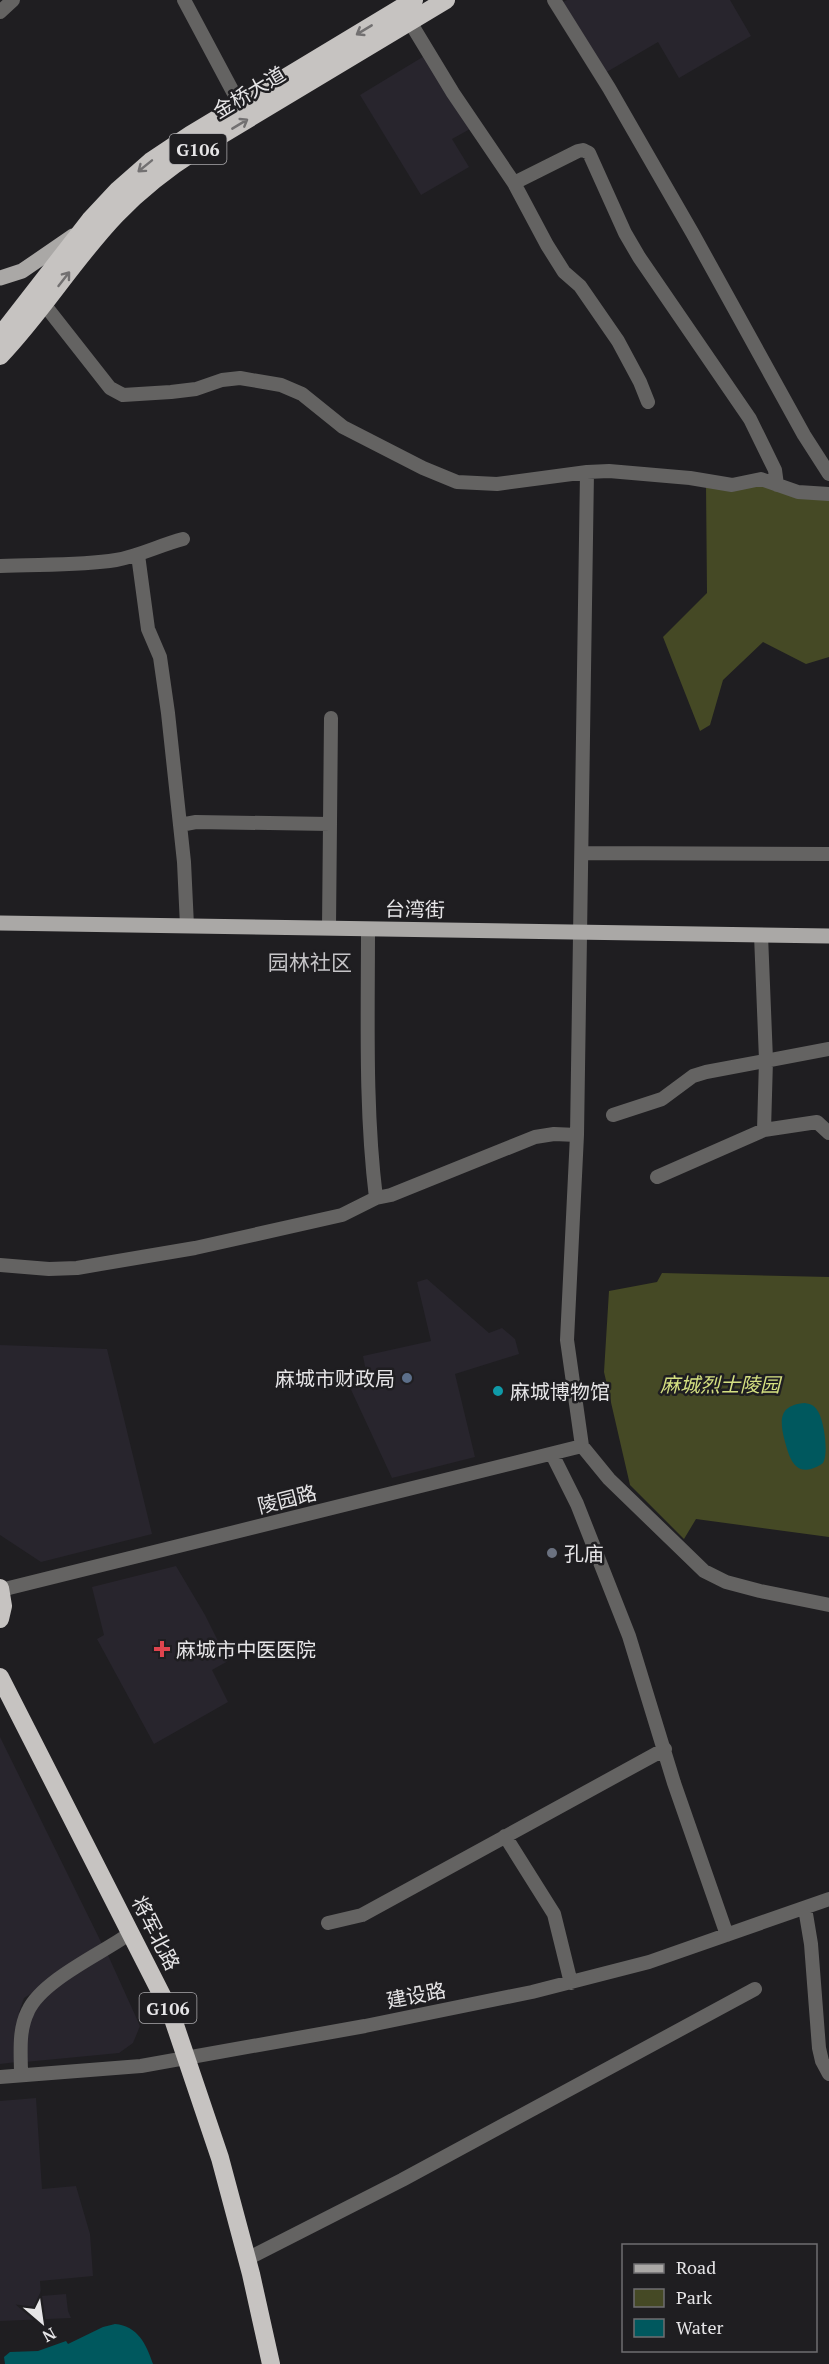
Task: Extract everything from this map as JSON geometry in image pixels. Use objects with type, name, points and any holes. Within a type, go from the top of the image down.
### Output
[{"type":"highway","name":"金桥大道","points":[[0,336],[83,229],[118,190],[151,161],[414,0]]},
{"type":"highway","name":"金桥大道","points":[[0,356],[116,216],[161,174],[198,149],[446,0]]},
{"type":"highway","points":[[0,1619],[3,1606],[1,1589]]},
{"type":"highway","name":"将军北路","points":[[0,1677],[171,2013],[220,2195],[260,2364]]},
{"type":"highway","name":"将军北路","points":[[0,1699],[182,2058],[220,2158],[247,2259],[271,2364]]},
{"type":"main road","points":[[0,278],[21,271],[83,229]]},
{"type":"main road","name":"台湾街","points":[[0,922],[829,936]]},
{"type":"street","points":[[0,12],[13,0]]},
{"type":"street","points":[[184,0],[240,105]]},
{"type":"street","points":[[555,0],[609,88],[804,435],[829,474]]},
{"type":"street","points":[[410,22],[479,133],[514,183],[564,273],[580,286],[618,341],[648,402]]},
{"type":"street","points":[[514,183],[578,151],[583,150],[589,153],[639,257],[750,419],[775,470],[777,485]]},
{"type":"street","points":[[44,304],[110,388],[117,393],[129,395],[196,389],[232,378],[249,379],[294,390],[343,427],[423,468],[457,482],[497,484],[609,471],[690,478],[732,485],[761,479],[798,492],[829,494]]},
{"type":"street","points":[[587,472],[578,1135],[567,1340],[582,1446],[609,1479],[704,1571],[726,1582],[829,1605]]},
{"type":"street","points":[[0,566],[115,560],[138,555],[154,547],[183,539]]},
{"type":"street","points":[[138,555],[148,629],[160,657],[184,862],[187,926]]},
{"type":"street","points":[[329,928],[332,718]]},
{"type":"street","points":[[180,825],[196,822],[330,824]]},
{"type":"street","points":[[582,853],[829,854]]},
{"type":"street","points":[[368,929],[368,1109],[376,1198]]},
{"type":"street","points":[[761,935],[766,1060],[764,1130]]},
{"type":"street","points":[[613,1116],[662,1099],[693,1076],[829,1048]]},
{"type":"street","points":[[657,1177],[764,1130],[817,1122],[829,1133]]},
{"type":"street","points":[[0,1265],[49,1269],[77,1268],[195,1248],[342,1215],[376,1198],[391,1195],[535,1137],[554,1134],[578,1135]]},
{"type":"street","name":"陵园路","points":[[1,1589],[582,1446]]},
{"type":"street","points":[[552,1454],[577,1504],[629,1636],[664,1749],[727,1935]]},
{"type":"street","points":[[328,1923],[362,1915],[664,1749]]},
{"type":"street","points":[[505,1836],[554,1914],[571,1983]]},
{"type":"street","name":"建设路","points":[[0,2077],[141,2066],[365,2026],[571,1983],[649,1962],[829,1899]]},
{"type":"street","points":[[805,1908],[811,1944],[819,2048],[822,2061],[829,2074]]},
{"type":"street","points":[[21,2075],[22,2030],[27,2011],[37,1996],[50,1984],[123,1938]]},
{"type":"street","points":[[247,2259],[402,2180],[755,1989]]},
{"type":"shaded area","points":[[567,0],[730,0],[751,36],[679,78],[658,42],[605,73],[563,2]]},
{"type":"shaded area","points":[[426,55],[470,129],[452,139],[469,167],[421,195],[360,95]]},
{"type":"shaded area","name":"麻城市财政局","points":[[427,1279],[489,1333],[502,1328],[515,1339],[519,1354],[455,1374],[475,1457],[392,1478],[347,1381],[367,1376],[363,1356],[431,1341],[417,1282]]},
{"type":"shaded area","points":[[0,1345],[107,1349],[152,1534],[41,1562],[0,1535]]},
{"type":"shaded area","name":"麻城市中医医院","points":[[176,1566],[205,1615],[228,1661],[212,1670],[228,1702],[154,1744],[97,1639],[104,1635],[92,1587]]},
{"type":"shaded area","points":[[0,1737],[104,1948],[24,1998],[19,2012],[17,2062],[0,2064]]},
{"type":"shaded area","points":[[107,1953],[140,2026],[133,2043],[119,2053],[25,2062],[29,2017],[57,1985]]},
{"type":"shaded area","points":[[36,2098],[42,2189],[76,2186],[90,2234],[93,2276],[40,2281],[41,2296],[66,2294],[71,2318],[0,2321],[0,2101]]},
{"type":"green space","points":[[757,482],[829,497],[829,657],[806,664],[763,642],[723,680],[710,725],[700,731],[663,637],[707,593],[706,484]]},
{"type":"green space","name":"麻城烈士陵园","points":[[662,1273],[829,1277],[829,1537],[696,1519],[684,1539],[630,1485],[604,1372],[609,1291],[657,1282]]},
{"type":"water","points":[[805,1403],[816,1408],[820,1414],[826,1452],[823,1463],[805,1470],[792,1461],[784,1438],[782,1418],[786,1409]]},
{"type":"water","points":[[115,2324],[130,2328],[140,2337],[153,2364],[5,2364],[4,2357],[10,2352],[38,2351],[66,2341],[68,2344],[103,2327]]},
{"type":"place","name":"麻城市财政局","points":[[407,1378]]},
{"type":"place","name":"麻城博物馆","points":[[498,1391]]},
{"type":"place","name":"孔庙","points":[[552,1553]]},
{"type":"place","name":"麻城市中医医院","points":[[162,1649]]},
{"type":"district","name":"园林社区","points":[[310,962]]}]
